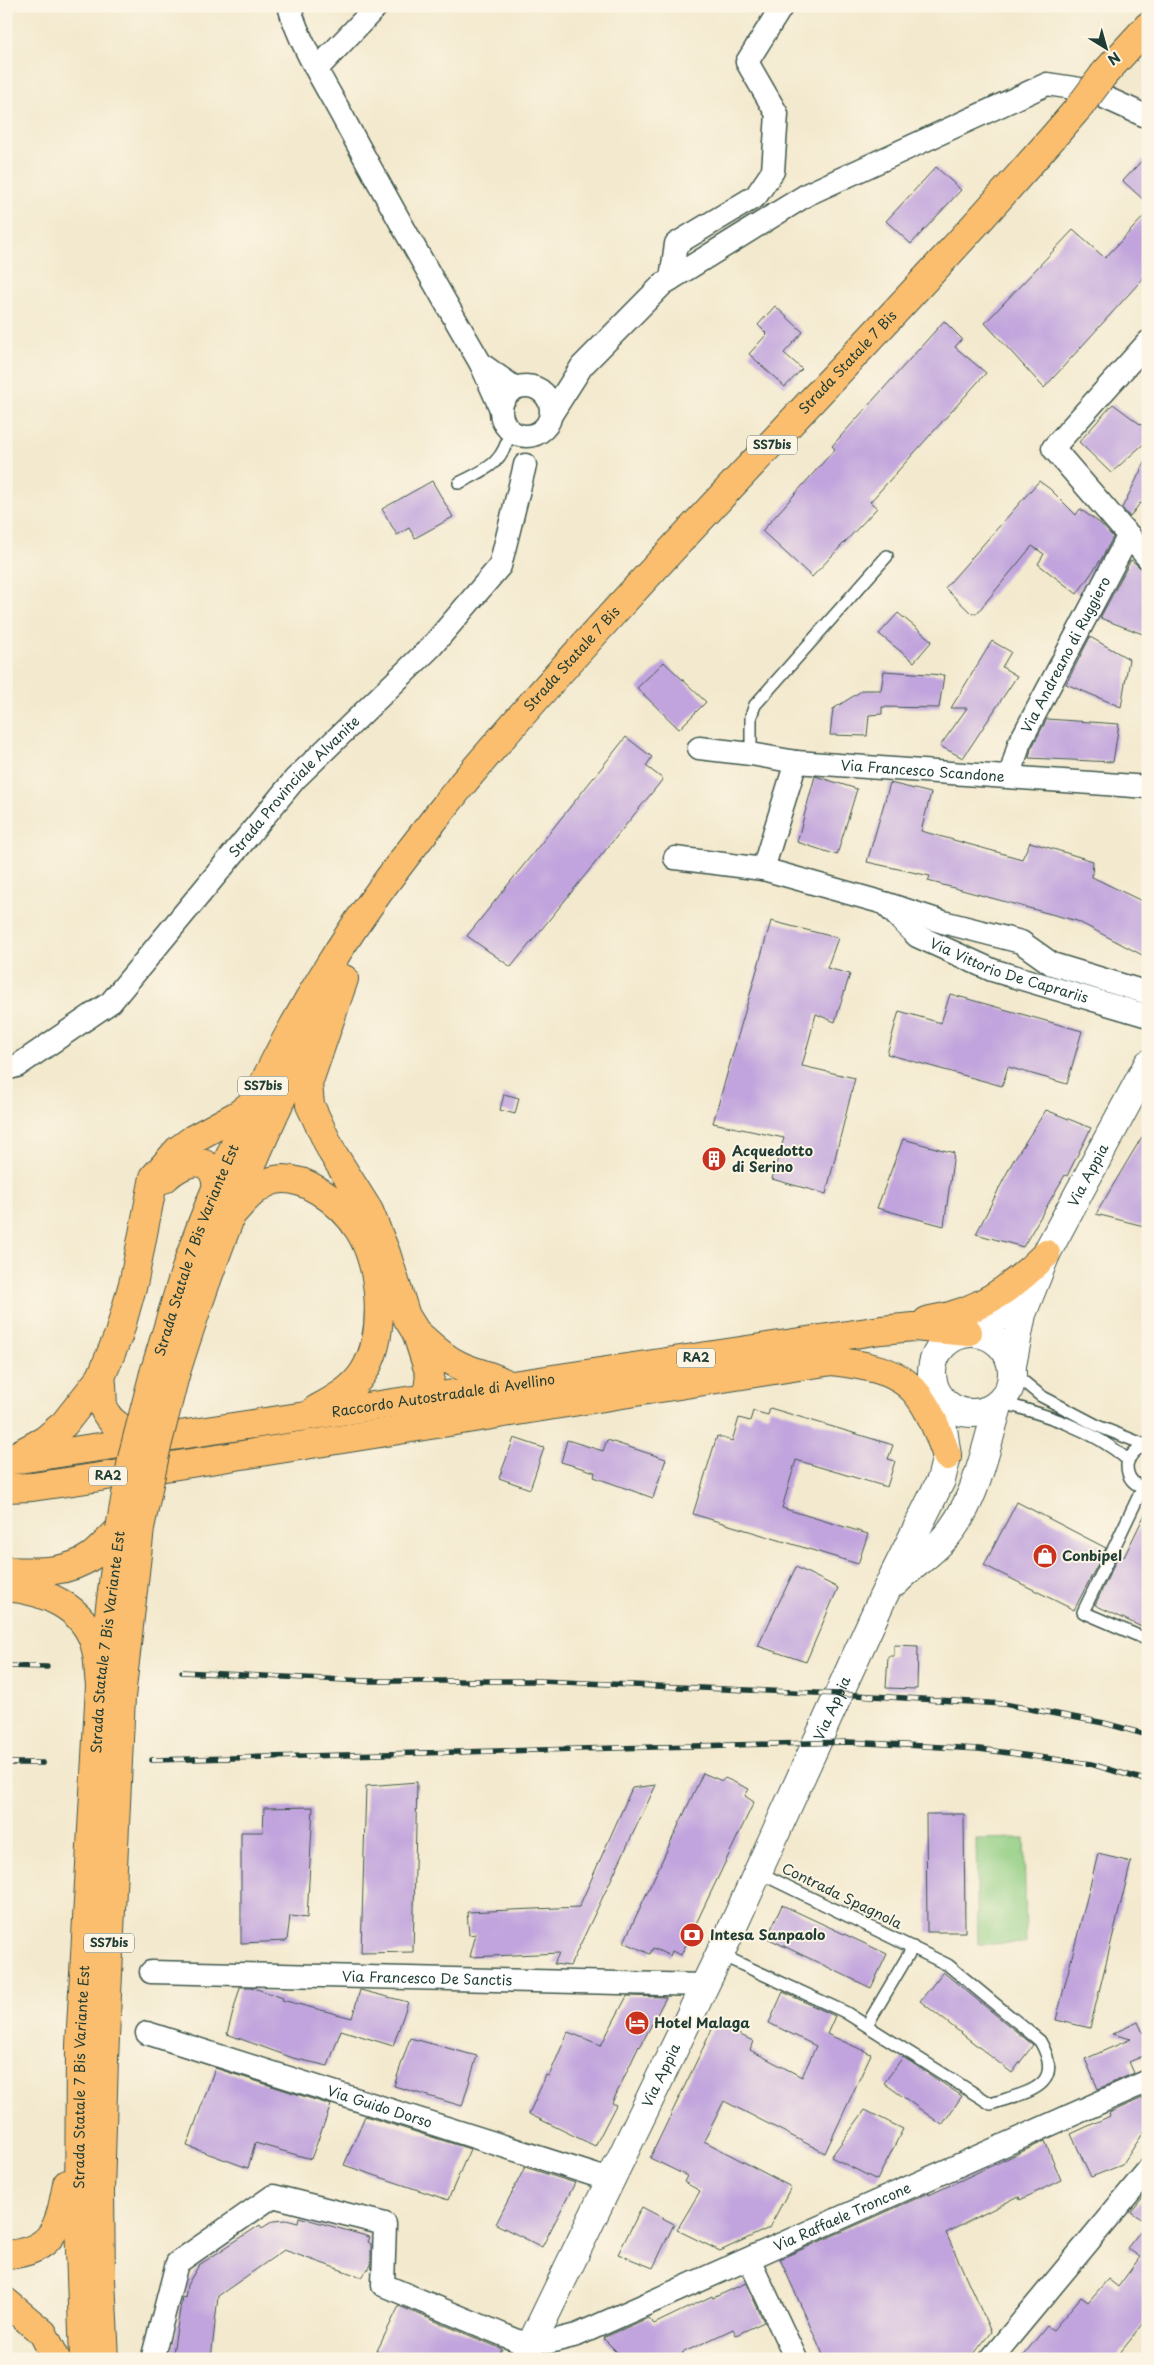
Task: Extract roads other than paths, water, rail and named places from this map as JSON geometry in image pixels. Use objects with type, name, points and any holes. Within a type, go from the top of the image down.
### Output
[{"type":"main road","name":"Strada Statale 7 Bis","points":[[336,974],[402,880],[463,783],[563,667],[839,374],[1030,165],[1080,97],[1106,86],[1148,26]]},
{"type":"main road","name":"Strada Statale 7 Bis Variante Est","points":[[84,2359],[79,2223],[80,2045],[100,1685],[130,1528],[156,1450],[165,1374],[179,1290],[217,1188],[254,1102],[336,974]]},
{"type":"main road","name":"Strada Statale 7 Bis Variante Est","points":[[165,1374],[200,1296],[229,1217],[336,974]]},
{"type":"main road","points":[[210,1460],[246,1446],[412,1419],[422,1409],[427,1397],[430,1375],[416,1332],[406,1316],[386,1253],[369,1211],[332,1152],[310,1105],[308,1084],[336,974]]},
{"type":"main road","points":[[6,1460],[45,1440],[64,1424],[101,1377],[122,1325],[134,1280],[154,1177],[178,1150],[193,1139],[239,1114],[254,1102]]},
{"type":"main road","points":[[150,1198],[172,1170],[184,1163],[204,1164],[212,1171],[217,1188]]},
{"type":"main road","points":[[229,1217],[256,1190],[269,1182],[287,1179],[303,1182],[342,1208],[360,1232],[372,1259],[378,1305],[378,1324],[370,1358],[363,1372],[343,1394],[301,1417]]},
{"type":"main road","points":[[914,1327],[931,1320],[953,1315],[993,1297],[1024,1276],[1046,1254]]},
{"type":"main road","points":[[914,1327],[971,1332]]},
{"type":"main road","name":"Raccordo Autostradale di Avellino","points":[[6,1460],[881,1330],[914,1327]]},
{"type":"main road","points":[[416,1332],[443,1356],[457,1365],[494,1376],[511,1386]]},
{"type":"main road","points":[[832,1361],[843,1355],[880,1356],[890,1360],[937,1392]]},
{"type":"main road","points":[[832,1361],[870,1365],[890,1372],[905,1382],[917,1392],[934,1421],[946,1456]]},
{"type":"main road","name":"Raccordo Autostradale di Avellino","points":[[6,1488],[32,1487],[392,1433],[545,1405],[832,1361]]},
{"type":"main road","points":[[101,1377],[106,1413],[112,1421],[129,1432],[148,1439]]},
{"type":"main road","name":"Strada Statale 7 Bis Variante Est","points":[[105,2359],[100,2192],[104,2049],[130,1528]]},
{"type":"main road","points":[[6,1571],[38,1572],[67,1568],[92,1556],[130,1528]]},
{"type":"main road","points":[[6,1587],[21,1588],[59,1600],[81,1619],[95,1645],[100,1685]]},
{"type":"main road","points":[[6,2255],[29,2251],[41,2245],[56,2229],[61,2220],[80,2122]]},
{"type":"main road","points":[[6,2302],[42,2333],[56,2359]]},
{"type":"street","points":[[289,6],[293,20],[317,69],[411,244],[481,364],[501,409],[502,417],[510,430],[525,465]]},
{"type":"street","points":[[317,69],[377,6]]},
{"type":"street","points":[[671,279],[676,244],[756,196],[773,171],[777,114],[747,62],[782,6]]},
{"type":"street","points":[[501,409],[503,400],[525,388],[582,366],[664,284],[808,194],[1048,84],[1080,97]]},
{"type":"street","points":[[1106,86],[1148,117]]},
{"type":"street","points":[[1148,342],[1053,448],[1148,558]]},
{"type":"street","points":[[481,364],[525,388],[548,397],[548,421],[538,434],[523,436],[510,430]]},
{"type":"street","name":"Strada Provinciale Alvanite","points":[[6,1069],[17,1066],[111,1002],[295,779],[432,646],[500,566],[525,465],[548,421],[582,366]]},
{"type":"street","name":"Via Andreano di Ruggiero","points":[[1010,777],[1019,744],[1129,534]]},
{"type":"street","name":"Via Francesco Scandone","points":[[698,748],[751,754],[796,762],[1148,787]]},
{"type":"street","points":[[763,869],[796,762]]},
{"type":"street","name":"Via Vittorio De Caprariis","points":[[675,858],[763,869],[884,903],[943,922],[1020,942],[1029,946],[1050,962],[1148,993]]},
{"type":"street","name":"Via Vittorio De Caprariis","points":[[884,903],[917,936],[992,970],[1148,1016]]},
{"type":"street","points":[[1046,987],[1050,962]]},
{"type":"street","name":"Via Appia","points":[[882,1599],[914,1565],[942,1541],[958,1521],[969,1499],[999,1402],[1008,1393],[1016,1337],[1046,1254],[1148,1064]]},
{"type":"street","name":"Via Appia","points":[[529,2347],[758,1872],[882,1599],[941,1480],[946,1456],[932,1366],[936,1354],[945,1343],[956,1336],[971,1332],[1013,1308],[1032,1289]]},
{"type":"street","points":[[971,1332],[993,1338],[1002,1345],[1012,1369]]},
{"type":"street","points":[[937,1392],[948,1405],[960,1411],[973,1413],[987,1410],[999,1402]]},
{"type":"street","name":"Via Francesco De Sanctis","points":[[150,1972],[704,1985]]},
{"type":"street","name":"Via Guido Dorso","points":[[148,2033],[610,2180]]},
{"type":"street","name":"Via Raffaele Troncone","points":[[153,2356],[177,2263],[273,2196],[385,2224],[383,2285],[529,2347],[577,2335],[1148,2080]]},
{"type":"street","points":[[991,2359],[1148,2170]]},
{"type":"street","points":[[748,2259],[796,2359]]},
{"type":"lane","points":[[459,483],[497,460],[507,448],[510,430]]},
{"type":"lane","points":[[751,754],[751,716],[755,705],[887,556]]},
{"type":"lane","points":[[1012,1369],[1041,1396],[1100,1427],[1148,1446]]},
{"type":"lane","points":[[999,1402],[1059,1419],[1110,1445],[1128,1460]]},
{"type":"lane","points":[[1148,1446],[1136,1450],[1128,1460],[1129,1476],[1137,1485],[1146,1487],[1083,1612],[1148,1640]]},
{"type":"lane","name":"Contrada Spagnola","points":[[719,1954],[845,2012],[991,2104],[1040,2086],[1050,2072],[1049,2056],[1040,2041],[948,1965],[758,1872]]},
{"type":"lane","points":[[867,2025],[913,1948]]},
{"type":"railway","points":[[6,1666],[47,1667]]},
{"type":"railway","points":[[182,1672],[366,1681],[540,1681],[839,1694],[1004,1704],[1104,1723],[1148,1735]]},
{"type":"railway","points":[[152,1760],[848,1742],[979,1749],[1091,1764],[1148,1781]]},
{"type":"railway","points":[[6,1763],[43,1763]]},
{"type":"place","name":"Acquedotto di Serino","points":[[714,1159]]},
{"type":"place","name":"Conbipel","points":[[1045,1556]]},
{"type":"place","name":"Intesa Sanpaolo","points":[[692,1935]]},
{"type":"place","name":"Hotel Malaga","points":[[637,2023]]}]
